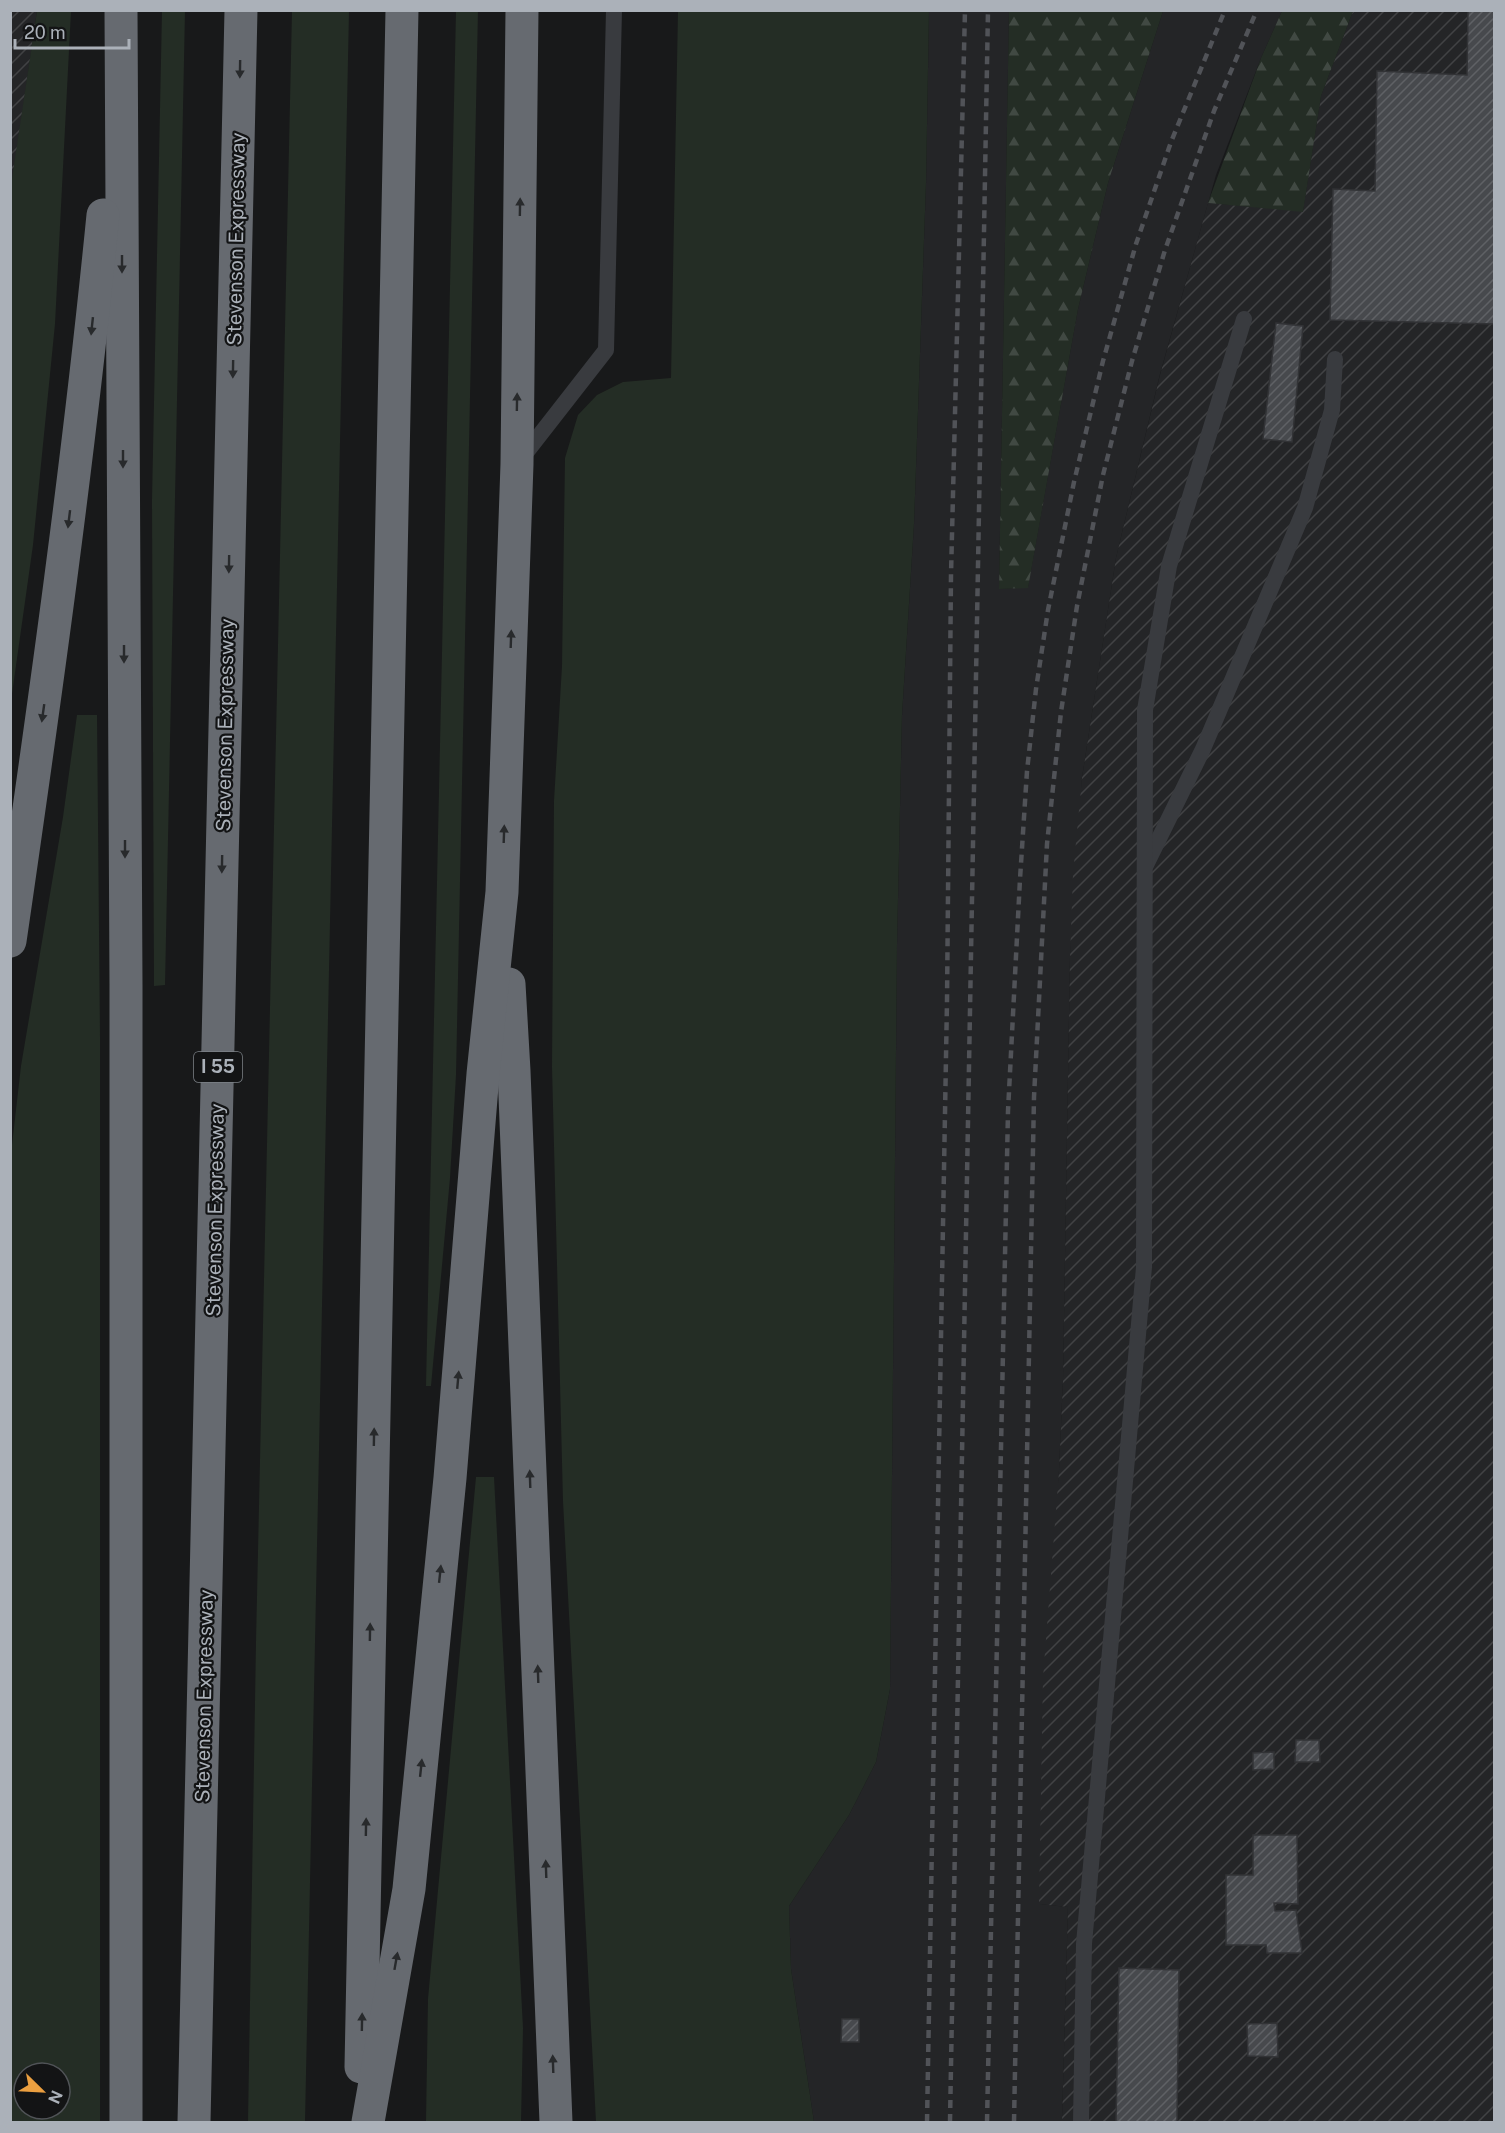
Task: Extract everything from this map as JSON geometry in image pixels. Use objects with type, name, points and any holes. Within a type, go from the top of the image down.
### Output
[{"type":"highway","name":"Stevenson Expressway","points":[[194,2122],[241,10]]},
{"type":"highway","points":[[360,2122],[402,10]]},
{"type":"highway","points":[[368,2122],[409,1889],[450,1478],[483,1074],[502,892],[517,464],[522,10]]},
{"type":"highway","points":[[10,941],[45,698],[88,364],[120,24]]},
{"type":"highway","points":[[120,24],[126,972],[126,2122]]},
{"type":"highway","points":[[502,892],[514,1071],[556,2122]]},
{"type":"lane","points":[[517,464],[606,350],[615,10]]},
{"type":"lane","points":[[1081,2122],[1084,1944],[1144,1267],[1145,710],[1169,566],[1244,319]]},
{"type":"lane","points":[[1144,869],[1203,749],[1305,508],[1332,410],[1335,359]]},
{"type":"shaded area","points":[[10,11],[37,11],[11,192]]},
{"type":"shaded area","points":[[929,11],[1009,11],[999,589],[1028,587],[1078,309],[1108,183],[1163,11],[1282,11],[1261,58],[1216,175],[1160,374],[1116,558],[1082,778],[1070,958],[1063,1380],[1040,1904],[1068,1907],[1062,2122],[814,2122],[791,1969],[789,1906],[849,1815],[876,1762],[890,1689],[897,945],[902,715],[914,524],[926,183]]},
{"type":"shaded area","points":[[1353,11],[1494,11],[1494,2122],[1062,2122],[1068,1907],[1039,1904],[1043,1678],[1059,1471],[1063,1380],[1073,874],[1082,778],[1116,558],[1160,375],[1208,203],[1303,211],[1321,96]]},
{"type":"green space","points":[[478,10],[456,1075],[450,1178],[431,1386],[426,1386],[456,11]]},
{"type":"green space","points":[[37,11],[71,11],[55,324],[33,545],[11,701],[10,192]]},
{"type":"green space","points":[[162,11],[185,11],[165,985],[154,986],[152,500]]},
{"type":"green space","points":[[292,11],[349,11],[305,2122],[248,2122],[256,1642]]},
{"type":"green space","points":[[678,11],[929,11],[926,183],[914,524],[902,715],[897,945],[890,1689],[876,1762],[849,1815],[789,1906],[791,1969],[814,2122],[596,2122],[563,1501],[552,1067],[554,801],[562,666],[565,458],[578,415],[597,395],[623,382],[671,378]]},
{"type":"green space","points":[[1009,11],[1163,11],[1108,183],[1078,309],[1028,588],[999,589]]},
{"type":"green space","points":[[1282,11],[1353,11],[1321,96],[1303,212],[1208,203],[1261,58]]},
{"type":"green space","points":[[77,715],[97,715],[100,1037],[100,2122],[11,2122],[10,1162],[21,1066],[63,817]]},
{"type":"green space","points":[[476,1477],[494,1477],[523,2028],[521,2122],[426,2122],[428,1999]]},
{"type":"building","points":[[1468,10],[1494,10],[1494,324],[1330,320],[1333,189],[1375,191],[1377,71],[1467,75]]},
{"type":"building","points":[[1276,323],[1303,326],[1292,442],[1263,439]]},
{"type":"building","points":[[1296,1740],[1319,1740],[1320,1762],[1295,1762]]},
{"type":"building","points":[[1274,1752],[1274,1769],[1253,1770],[1253,1753]]},
{"type":"building","points":[[1253,1835],[1297,1835],[1298,1904],[1274,1903],[1275,1911],[1296,1910],[1302,1953],[1267,1953],[1266,1945],[1226,1945],[1226,1875],[1253,1875]]},
{"type":"building","points":[[1119,1968],[1179,1970],[1177,2122],[1116,2122]]},
{"type":"building","points":[[842,2019],[859,2019],[859,2042],[841,2042]]},
{"type":"building","points":[[1277,2023],[1278,2057],[1248,2056],[1247,2024]]},
{"type":"railway","points":[[927,2122],[947,1001],[951,575],[965,10]]},
{"type":"railway","points":[[950,2122],[988,10]]},
{"type":"railway","points":[[987,2122],[1008,1111],[1027,771],[1036,689],[1048,610],[1074,482],[1103,361],[1136,244],[1171,142],[1225,10]]},
{"type":"railway","points":[[1014,2122],[1034,1097],[1047,844],[1061,712],[1077,606],[1103,475],[1132,361],[1165,250],[1214,111],[1257,10]]}]
